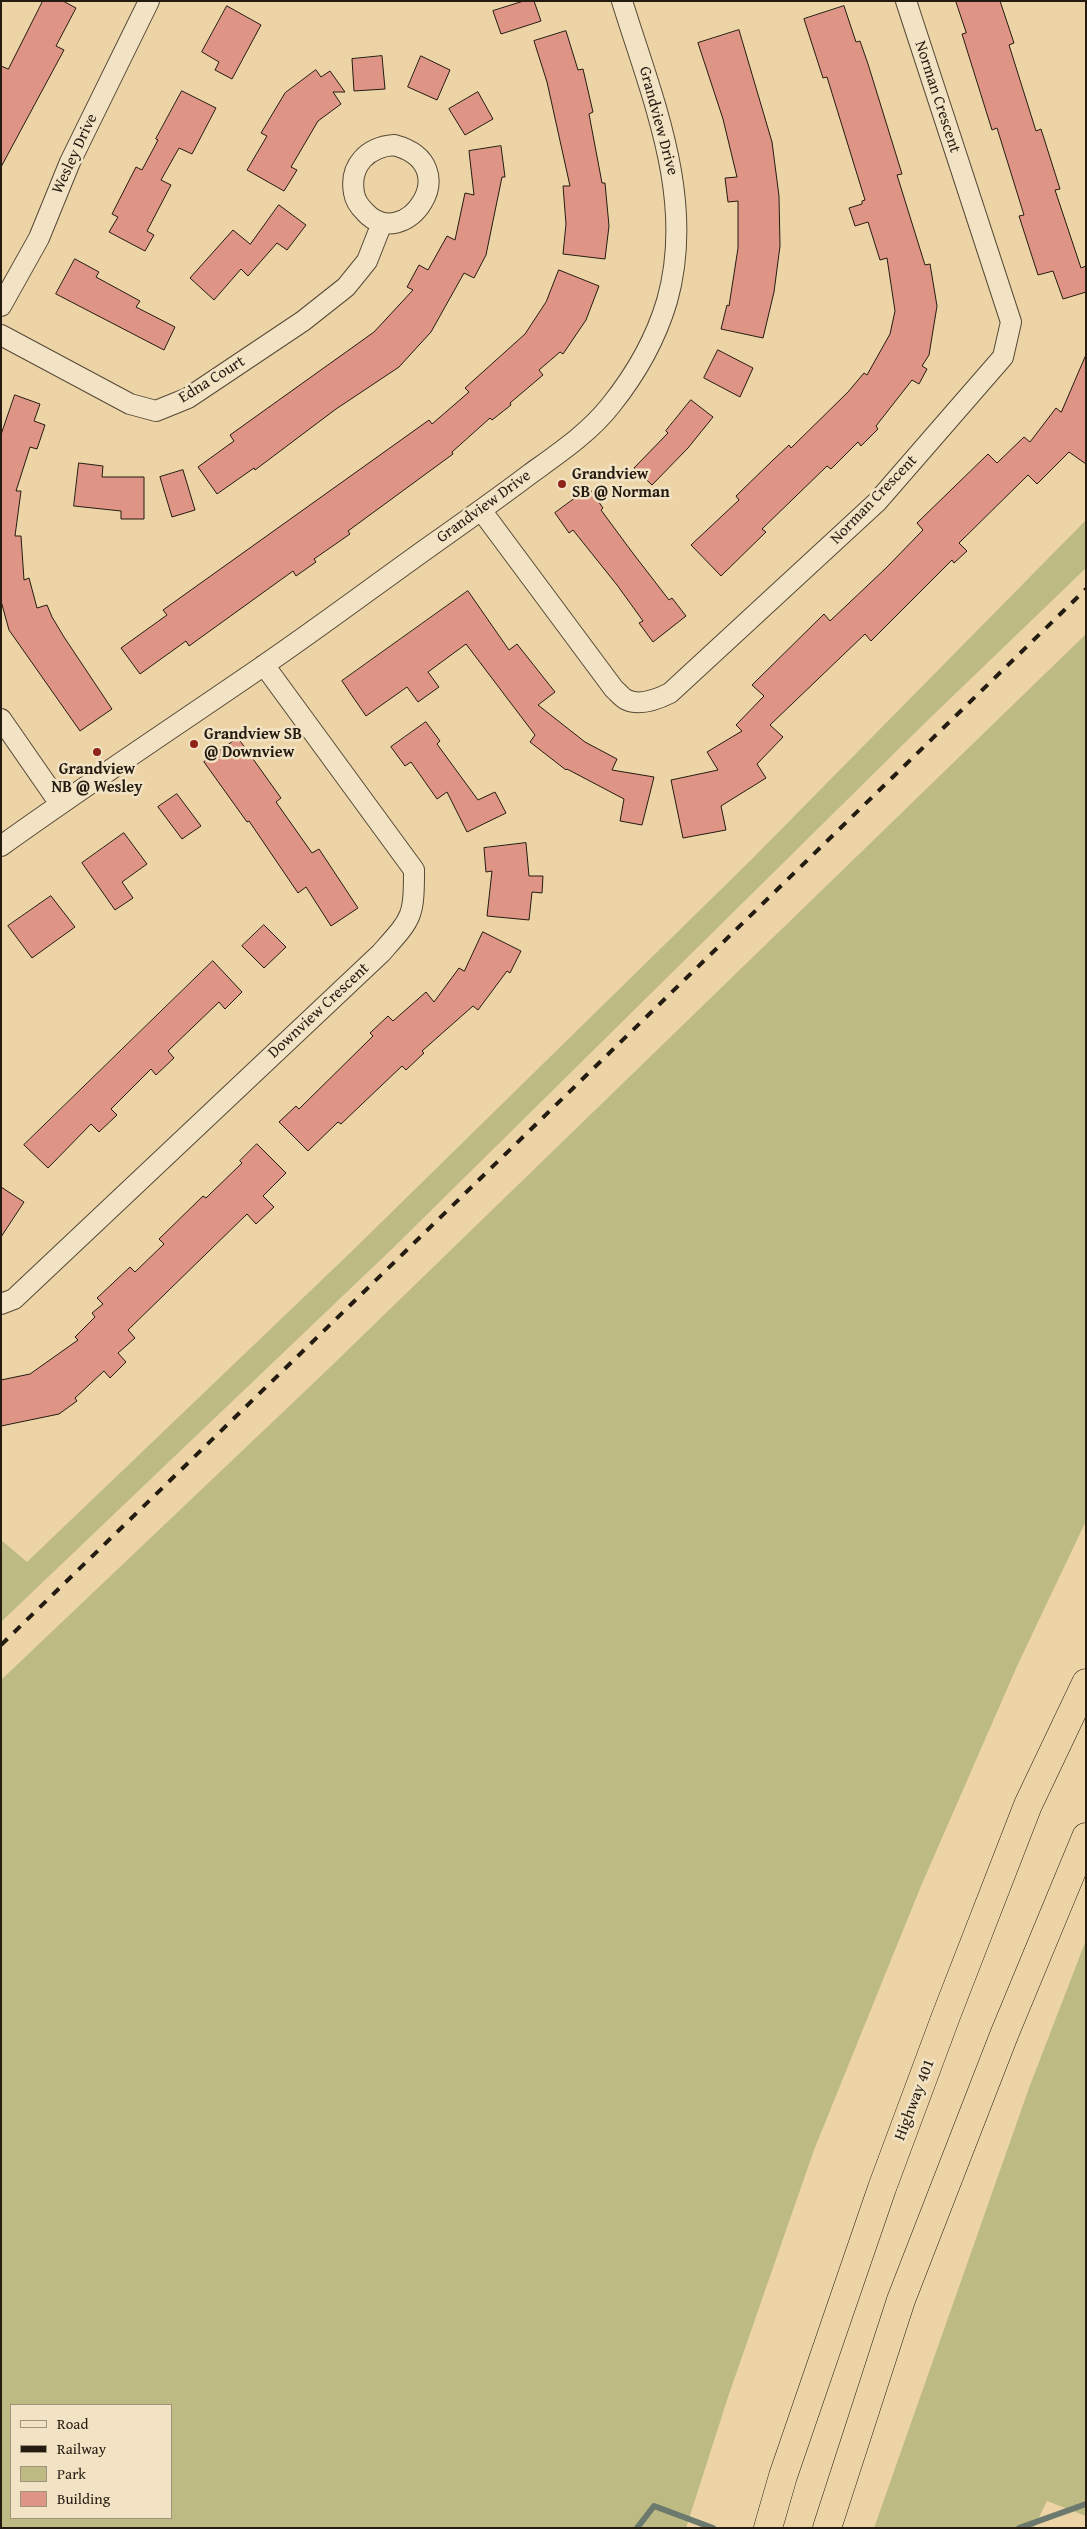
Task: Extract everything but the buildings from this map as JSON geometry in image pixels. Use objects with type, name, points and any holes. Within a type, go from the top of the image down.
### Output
[{"type":"highway","name":"Highway 401","points":[[768,2528],[783,2476],[882,2188],[946,2016],[1028,1805],[1086,1683]]},
{"type":"highway","points":[[827,2528],[901,2300],[1004,2035],[1086,1837]]},
{"type":"street","name":"Wesley Drive","points":[[1,306],[39,238],[70,162],[149,1]]},
{"type":"street","name":"Grandview Drive","points":[[1,846],[264,666],[481,510],[578,439],[611,406],[638,366],[654,335],[667,302],[674,266],[678,227],[675,184],[665,138],[622,1]]},
{"type":"street","name":"Norman Crescent","points":[[481,510],[614,689],[627,700],[643,702],[658,699],[670,693],[876,502],[1003,357],[1011,322],[906,1]]},
{"type":"street","name":"Edna Court","points":[[1,335],[130,404],[156,411],[188,398],[303,321],[346,287],[367,261],[382,223]]},
{"type":"street","name":"Downview Crescent","points":[[1,1304],[14,1299],[381,953],[408,922],[414,903],[414,870],[264,666]]},
{"type":"street","points":[[1,718],[60,804]]},
{"type":"green space","points":[[1086,520],[1086,568],[928,720],[393,1248],[1,1622],[1,1540],[27,1562],[351,1252],[752,859]]},
{"type":"green space","points":[[1086,634],[1086,1521],[1018,1664],[921,1886],[814,2150],[728,2397],[686,2528],[1,2528],[1,1680],[323,1374]]},
{"type":"green space","points":[[1086,1940],[1086,2516],[1047,2501],[1034,2528],[874,2528],[1029,2088]]},
{"type":"waterway","points":[[1019,2528],[1086,2504]]},
{"type":"waterway","points":[[637,2528],[654,2506],[713,2528]]},
{"type":"railway","points":[[1,1645],[1086,589]]},
{"type":"place","name":"Grandview SB @ Norman","points":[[562,484]]},
{"type":"place","name":"Grandview SB @ Downview","points":[[194,744]]},
{"type":"place","name":"Grandview NB @ Wesley","points":[[97,752]]}]
